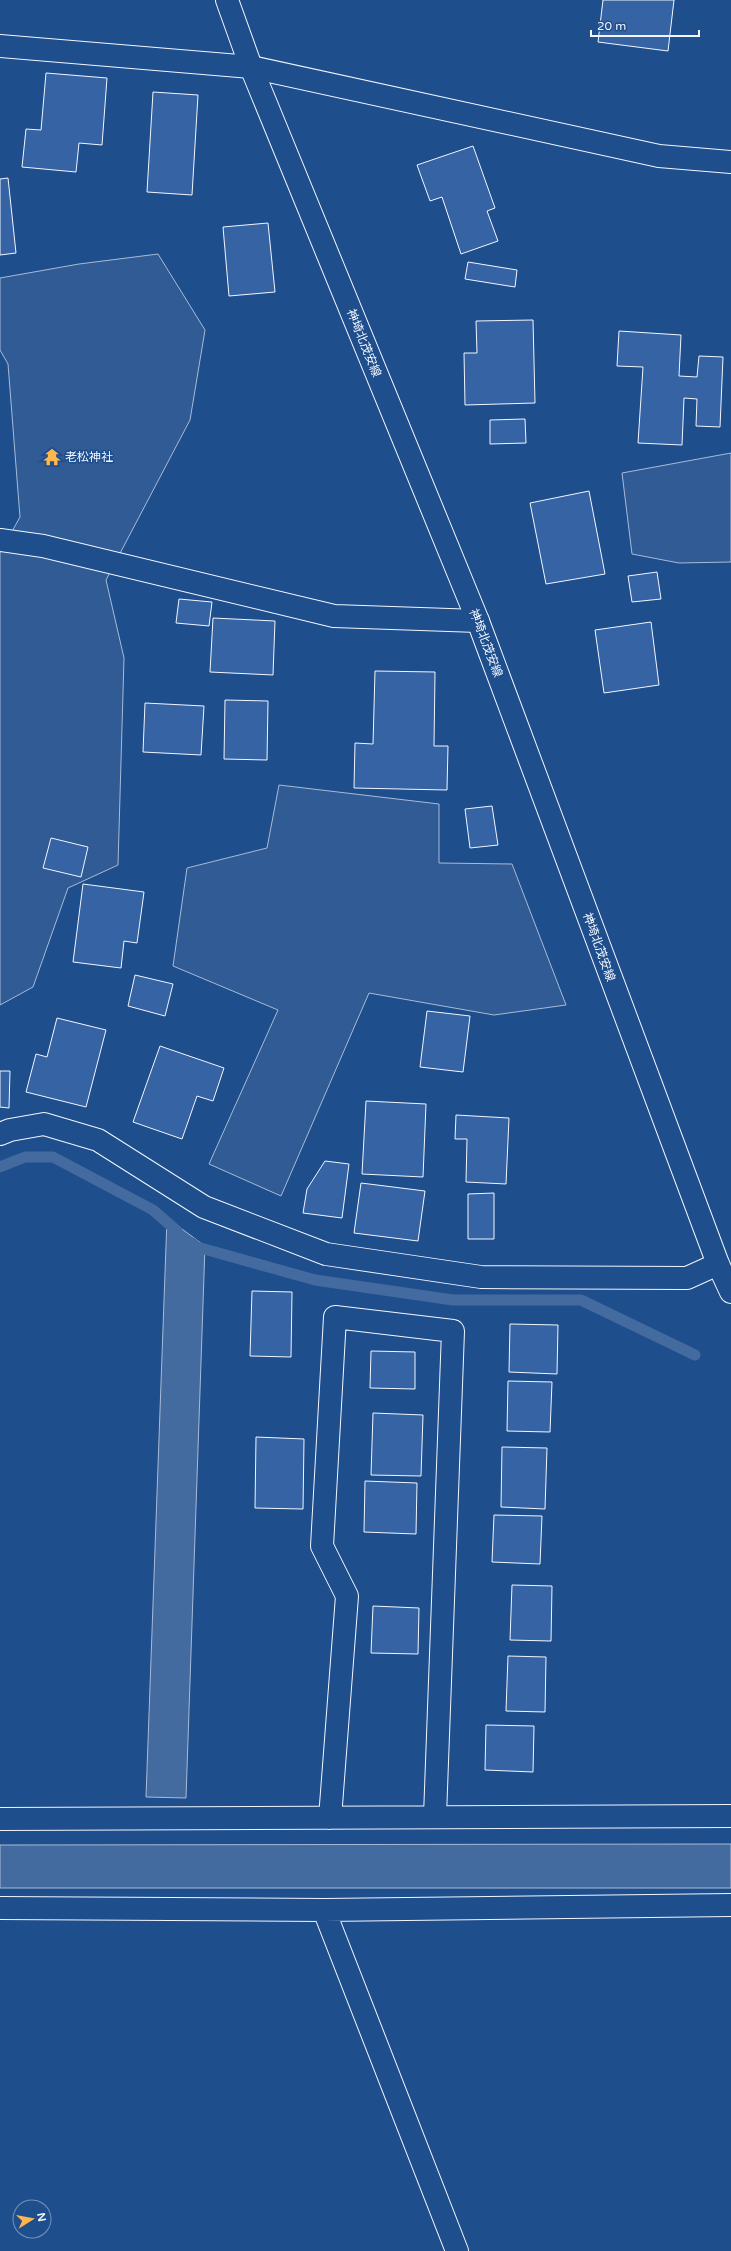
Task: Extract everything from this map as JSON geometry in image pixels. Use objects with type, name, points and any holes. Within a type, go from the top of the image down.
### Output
[{"type":"street","name":"神埼北茂安線","points":[[227,0],[251,67],[478,621],[718,1264],[731,1292]]},
{"type":"street","points":[[0,46],[251,67],[659,156],[731,162]]},
{"type":"street","points":[[0,540],[44,546],[334,616],[478,621]]},
{"type":"street","points":[[0,1134],[10,1130],[44,1124],[98,1140],[204,1207],[326,1254],[480,1277],[687,1278],[718,1264]]},
{"type":"street","points":[[330,1818],[347,1596],[322,1546],[335,1317],[452,1331],[435,1816]]},
{"type":"street","points":[[0,1819],[330,1818],[435,1816],[731,1816]]},
{"type":"street","points":[[0,1908],[324,1910],[731,1905]]},
{"type":"street","points":[[324,1910],[457,2251]]},
{"type":"shaded area","points":[[158,254],[205,330],[190,420],[106,580],[124,658],[118,865],[68,888],[33,987],[0,1005],[0,553],[20,517],[8,364],[0,350],[0,278],[79,264]]},
{"type":"shaded area","points":[[731,453],[731,562],[679,563],[632,554],[622,473]]},
{"type":"shaded area","points":[[279,785],[439,804],[439,863],[512,864],[566,1005],[494,1015],[369,993],[281,1196],[209,1164],[278,1010],[173,966],[187,868],[267,848]]},
{"type":"shaded area","points":[[167,1218],[205,1246],[186,1798],[146,1797]]},
{"type":"shaded area","points":[[731,1844],[731,1888],[0,1888],[0,1845]]},
{"type":"building","points":[[603,0],[674,0],[668,51],[598,42]]},
{"type":"building","points":[[46,73],[107,78],[102,145],[79,143],[76,172],[22,167],[26,129],[41,130]]},
{"type":"building","points":[[153,92],[198,95],[192,195],[147,192]]},
{"type":"building","points":[[473,146],[495,208],[487,211],[498,241],[461,254],[442,197],[430,201],[417,165]]},
{"type":"building","points":[[8,178],[16,253],[0,255],[0,179]]},
{"type":"building","points":[[268,223],[275,292],[229,296],[223,227]]},
{"type":"building","points":[[468,262],[517,270],[515,287],[465,279]]},
{"type":"building","points":[[533,320],[535,403],[465,405],[464,353],[477,353],[476,321]]},
{"type":"building","points":[[619,331],[681,335],[679,376],[697,377],[699,356],[723,357],[720,427],[696,426],[697,399],[684,398],[682,445],[638,443],[643,367],[617,366]]},
{"type":"building","points":[[525,419],[526,443],[490,444],[490,420]]},
{"type":"building","points":[[589,491],[605,574],[546,584],[530,503]]},
{"type":"building","points":[[657,572],[661,599],[632,602],[628,576]]},
{"type":"building","points":[[179,599],[212,602],[209,626],[176,623]]},
{"type":"building","points":[[213,618],[275,621],[273,675],[210,672]]},
{"type":"building","points":[[651,622],[659,685],[604,693],[595,630]]},
{"type":"building","points":[[375,671],[435,672],[434,746],[448,746],[447,790],[354,788],[355,743],[373,744]]},
{"type":"building","points":[[225,700],[268,701],[267,760],[224,759]]},
{"type":"building","points":[[145,703],[204,706],[201,755],[143,752]]},
{"type":"building","points":[[492,806],[498,845],[470,848],[465,809]]},
{"type":"building","points":[[51,838],[88,847],[81,877],[43,868]]},
{"type":"building","points":[[83,884],[144,892],[137,943],[124,941],[121,968],[73,962]]},
{"type":"building","points":[[135,975],[173,984],[165,1016],[128,1006]]},
{"type":"building","points":[[427,1011],[470,1016],[463,1072],[420,1067]]},
{"type":"building","points":[[57,1018],[106,1030],[86,1107],[26,1092],[36,1054],[47,1057]]},
{"type":"building","points":[[160,1046],[224,1068],[213,1101],[197,1096],[182,1139],[133,1122]]},
{"type":"building","points":[[0,1071],[10,1071],[9,1108],[0,1107]]},
{"type":"building","points":[[366,1101],[426,1104],[423,1177],[362,1174]]},
{"type":"building","points":[[456,1115],[509,1118],[506,1184],[466,1182],[467,1139],[455,1139]]},
{"type":"building","points":[[325,1161],[349,1164],[342,1218],[303,1213],[307,1189]]},
{"type":"building","points":[[361,1183],[425,1191],[418,1241],[354,1233]]},
{"type":"building","points":[[494,1193],[494,1239],[468,1239],[468,1194]]},
{"type":"building","points":[[252,1291],[292,1292],[291,1357],[250,1356]]},
{"type":"building","points":[[510,1324],[558,1325],[557,1374],[509,1372]]},
{"type":"building","points":[[371,1351],[415,1352],[415,1389],[370,1388]]},
{"type":"building","points":[[508,1381],[552,1382],[550,1432],[507,1431]]},
{"type":"building","points":[[373,1413],[423,1415],[421,1476],[371,1475]]},
{"type":"building","points":[[256,1437],[304,1439],[303,1509],[255,1508]]},
{"type":"building","points":[[502,1447],[547,1448],[545,1509],[501,1507]]},
{"type":"building","points":[[365,1481],[417,1483],[416,1534],[364,1532]]},
{"type":"building","points":[[494,1515],[542,1516],[540,1564],[492,1562]]},
{"type":"building","points":[[512,1585],[552,1586],[551,1641],[510,1640]]},
{"type":"building","points":[[373,1606],[419,1608],[418,1654],[371,1653]]},
{"type":"building","points":[[508,1656],[546,1657],[545,1712],[506,1711]]},
{"type":"building","points":[[486,1725],[534,1726],[533,1772],[485,1770]]},
{"type":"waterway","points":[[0,1167],[25,1157],[53,1157],[153,1210],[177,1231]]},
{"type":"waterway","points":[[192,1243],[197,1247],[315,1280],[453,1300],[581,1300],[695,1355]]},
{"type":"place","name":"老松神社","points":[[52,457]]}]
